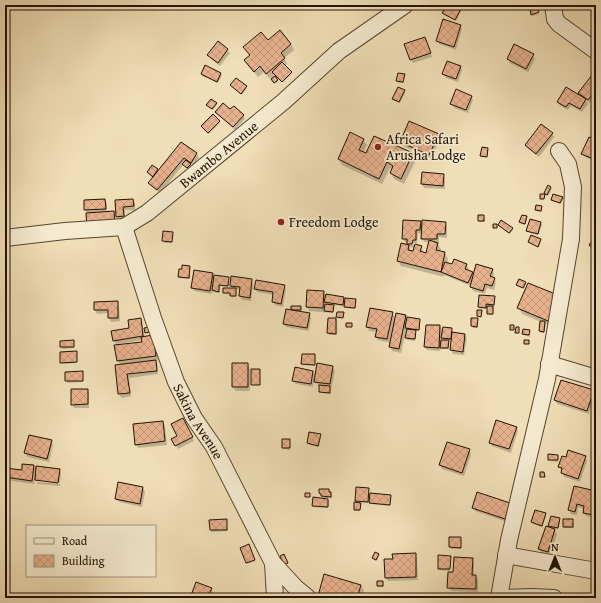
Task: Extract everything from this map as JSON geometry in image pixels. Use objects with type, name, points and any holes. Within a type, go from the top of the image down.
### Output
[{"type":"street","name":"Bwambo Avenue","points":[[5,238],[64,231],[124,227],[153,208],[283,102],[339,51],[405,5]]},
{"type":"street","points":[[553,5],[555,18],[559,24],[596,51]]},
{"type":"street","points":[[554,598],[532,596],[499,598],[506,555],[547,379],[571,239],[573,187],[568,164],[559,151]]},
{"type":"street","name":"Sakina Avenue","points":[[124,227],[153,318],[176,382],[194,418],[214,448],[272,563],[308,598]]},
{"type":"street","points":[[549,364],[596,378]]},
{"type":"street","points":[[506,555],[596,571]]},
{"type":"street","points":[[272,563],[275,598]]},
{"type":"building","points":[[447,5],[453,5],[461,9],[455,20],[442,13]]},
{"type":"building","points":[[537,7],[539,12],[531,15],[530,9]]},
{"type":"building","points":[[443,19],[461,25],[454,47],[436,41]]},
{"type":"building","points":[[280,30],[291,44],[281,53],[285,58],[266,74],[260,66],[254,72],[244,60],[250,55],[243,47],[261,32],[268,40]]},
{"type":"building","points":[[425,37],[431,53],[410,60],[404,44]]},
{"type":"building","points":[[218,41],[228,49],[218,63],[207,55]]},
{"type":"building","points":[[514,44],[534,54],[526,69],[507,59]]},
{"type":"building","points":[[447,61],[461,66],[456,79],[442,74]]},
{"type":"building","points":[[282,62],[292,72],[282,82],[272,72]]},
{"type":"building","points":[[205,65],[221,73],[217,82],[201,74]]},
{"type":"building","points":[[596,70],[596,89],[588,100],[578,93]]},
{"type":"building","points":[[398,73],[405,74],[403,82],[396,81]]},
{"type":"building","points":[[275,76],[278,80],[274,83],[271,79]]},
{"type":"building","points":[[236,78],[247,86],[241,94],[230,85]]},
{"type":"building","points":[[398,87],[405,90],[399,102],[392,99]]},
{"type":"building","points":[[566,87],[586,99],[580,109],[569,103],[566,107],[557,102]]},
{"type":"building","points":[[456,89],[472,96],[466,110],[450,104]]},
{"type":"building","points":[[211,99],[217,103],[212,109],[206,105]]},
{"type":"building","points":[[223,103],[230,109],[234,106],[244,115],[233,127],[215,112]]},
{"type":"building","points":[[213,114],[220,121],[208,133],[201,126]]},
{"type":"building","points":[[409,121],[439,134],[429,155],[400,142]]},
{"type":"building","points":[[541,124],[553,133],[536,154],[525,145]]},
{"type":"building","points":[[350,132],[364,139],[359,150],[366,153],[374,136],[413,153],[401,179],[390,173],[393,166],[387,162],[379,179],[338,159]]},
{"type":"building","points":[[589,137],[596,140],[596,160],[581,154]]},
{"type":"building","points":[[181,142],[197,153],[191,163],[184,158],[157,190],[148,183]]},
{"type":"building","points":[[482,147],[488,148],[487,157],[480,156]]},
{"type":"building","points":[[186,160],[191,164],[187,168],[182,164]]},
{"type":"building","points":[[152,165],[158,169],[153,177],[147,172]]},
{"type":"building","points":[[422,172],[444,174],[443,186],[421,184]]},
{"type":"building","points":[[548,185],[551,187],[547,195],[544,193]]},
{"type":"building","points":[[540,194],[545,194],[544,199],[540,199]]},
{"type":"building","points":[[553,194],[563,197],[560,203],[551,200]]},
{"type":"building","points":[[105,199],[106,209],[84,210],[84,200]]},
{"type":"building","points":[[133,199],[134,206],[123,207],[124,216],[116,217],[115,200]]},
{"type":"building","points":[[536,205],[542,206],[541,211],[535,210]]},
{"type":"building","points":[[114,211],[115,225],[87,227],[86,213]]},
{"type":"building","points":[[478,215],[484,215],[484,221],[478,221]]},
{"type":"building","points":[[522,215],[527,216],[525,224],[519,222]]},
{"type":"building","points":[[530,219],[541,222],[538,234],[526,231]]},
{"type":"building","points":[[403,220],[421,221],[420,230],[416,230],[416,240],[413,240],[412,244],[407,244],[407,239],[402,239]]},
{"type":"building","points":[[422,220],[446,222],[445,234],[437,234],[437,239],[421,239]]},
{"type":"building","points":[[501,220],[513,228],[509,233],[498,225]]},
{"type":"building","points":[[493,224],[497,224],[497,228],[493,228]]},
{"type":"building","points":[[163,231],[173,232],[172,242],[162,241]]},
{"type":"building","points":[[531,235],[541,239],[538,247],[528,242]]},
{"type":"building","points":[[595,237],[596,244],[594,248],[589,245]]},
{"type":"building","points":[[429,240],[438,243],[436,250],[445,252],[441,272],[397,261],[401,243],[409,245],[408,250],[413,251],[415,244],[422,246],[420,251],[426,253]]},
{"type":"building","points":[[454,259],[467,264],[465,269],[473,272],[468,283],[441,272],[445,262],[452,264]]},
{"type":"building","points":[[476,264],[493,269],[490,276],[495,278],[492,286],[485,284],[483,291],[470,287]]},
{"type":"building","points":[[182,265],[190,266],[189,278],[178,277],[179,269],[182,269]]},
{"type":"building","points":[[194,270],[213,273],[210,291],[191,288]]},
{"type":"building","points":[[214,275],[229,277],[228,286],[219,285],[219,292],[212,290]]},
{"type":"building","points":[[231,276],[252,279],[250,298],[239,296],[240,287],[230,286]]},
{"type":"building","points":[[519,279],[526,282],[523,288],[516,285]]},
{"type":"building","points":[[256,280],[285,285],[281,304],[272,302],[273,292],[254,289]]},
{"type":"building","points":[[528,283],[558,295],[548,321],[517,308]]},
{"type":"building","points":[[223,288],[236,288],[236,296],[230,296],[230,293],[223,293]]},
{"type":"building","points":[[307,290],[324,291],[323,308],[306,307]]},
{"type":"building","points":[[326,294],[344,297],[343,305],[324,302]]},
{"type":"building","points":[[479,295],[495,296],[494,305],[486,304],[486,308],[478,307]]},
{"type":"building","points":[[345,298],[356,299],[355,308],[344,307]]},
{"type":"building","points":[[118,301],[118,318],[108,318],[108,310],[94,310],[94,302]]},
{"type":"building","points":[[325,304],[334,305],[333,312],[324,311]]},
{"type":"building","points":[[291,306],[301,306],[301,310],[291,310]]},
{"type":"building","points":[[487,306],[493,306],[493,314],[487,314]]},
{"type":"building","points":[[370,308],[393,312],[387,339],[375,337],[377,329],[366,327]]},
{"type":"building","points":[[286,309],[310,313],[307,328],[283,324]]},
{"type":"building","points":[[477,310],[482,310],[481,317],[477,316]]},
{"type":"building","points":[[337,312],[344,312],[343,318],[336,317]]},
{"type":"building","points":[[396,313],[406,315],[399,349],[389,347]]},
{"type":"building","points":[[407,317],[420,319],[419,330],[405,328]]},
{"type":"building","points":[[141,318],[143,336],[113,341],[111,331],[129,328],[128,320]]},
{"type":"building","points":[[328,318],[336,318],[336,334],[327,333]]},
{"type":"building","points":[[471,318],[478,318],[477,327],[471,326]]},
{"type":"building","points":[[540,321],[545,321],[544,332],[539,331]]},
{"type":"building","points":[[346,323],[352,323],[352,327],[346,327]]},
{"type":"building","points":[[426,325],[440,325],[439,348],[424,347]]},
{"type":"building","points":[[510,325],[514,325],[514,330],[510,330]]},
{"type":"building","points":[[150,327],[150,332],[145,333],[144,328]]},
{"type":"building","points":[[443,327],[452,328],[451,339],[441,338]]},
{"type":"building","points":[[516,327],[519,327],[519,333],[515,333]]},
{"type":"building","points":[[407,329],[416,330],[415,339],[405,338]]},
{"type":"building","points":[[523,329],[530,330],[529,335],[522,334]]},
{"type":"building","points":[[452,332],[465,334],[463,352],[450,350]]},
{"type":"building","points":[[153,335],[156,356],[117,361],[114,345],[142,342],[141,337]]},
{"type":"building","points":[[74,340],[74,347],[60,347],[60,341]]},
{"type":"building","points":[[441,340],[449,340],[448,348],[440,348]]},
{"type":"building","points":[[524,340],[529,340],[529,344],[524,344]]},
{"type":"building","points":[[77,351],[77,362],[60,363],[60,352]]},
{"type":"building","points":[[302,354],[315,354],[315,365],[301,364]]},
{"type":"building","points":[[156,360],[157,371],[127,374],[130,393],[118,394],[115,365]]},
{"type":"building","points":[[232,363],[248,363],[248,387],[232,387]]},
{"type":"building","points":[[317,363],[333,366],[330,384],[314,382]]},
{"type":"building","points":[[295,367],[313,371],[311,384],[292,381]]},
{"type":"building","points":[[251,369],[260,369],[260,385],[251,385]]},
{"type":"building","points":[[83,371],[83,381],[65,381],[65,372]]},
{"type":"building","points":[[561,380],[594,390],[587,411],[554,400]]},
{"type":"building","points":[[319,385],[330,386],[330,393],[319,392]]},
{"type":"building","points":[[71,389],[88,389],[88,404],[71,405]]},
{"type":"building","points":[[183,418],[193,437],[175,446],[171,439],[177,436],[171,424]]},
{"type":"building","points":[[496,420],[517,427],[509,449],[489,443]]},
{"type":"building","points":[[163,421],[165,441],[135,445],[133,424]]},
{"type":"building","points":[[309,432],[321,434],[318,446],[307,443]]},
{"type":"building","points":[[29,435],[52,440],[47,459],[24,453]]},
{"type":"building","points":[[282,439],[290,439],[290,448],[282,448]]},
{"type":"building","points":[[447,442],[470,449],[462,473],[439,465]]},
{"type":"building","points":[[568,450],[586,456],[578,479],[561,473],[562,468],[558,467],[562,456],[566,457]]},
{"type":"building","points":[[548,454],[558,455],[558,460],[548,460]]},
{"type":"building","points":[[22,464],[34,465],[32,481],[5,477],[5,468],[22,470]]},
{"type":"building","points":[[36,466],[60,469],[58,483],[35,480]]},
{"type":"building","points":[[540,472],[544,472],[545,477],[540,477]]},
{"type":"building","points":[[118,482],[143,487],[140,504],[115,499]]},
{"type":"building","points":[[574,486],[596,491],[596,507],[594,515],[583,513],[584,506],[577,504],[575,512],[568,510]]},
{"type":"building","points":[[356,487],[369,488],[368,502],[355,501]]},
{"type":"building","points":[[319,489],[329,489],[329,492],[331,492],[331,497],[321,496]]},
{"type":"building","points":[[477,492],[510,503],[505,519],[472,508]]},
{"type":"building","points":[[305,493],[310,493],[310,497],[305,497]]},
{"type":"building","points":[[370,493],[391,495],[390,505],[369,503]]},
{"type":"building","points":[[313,497],[328,499],[328,507],[312,506]]},
{"type":"building","points":[[354,502],[361,503],[360,510],[354,510]]},
{"type":"building","points":[[535,510],[546,513],[542,526],[531,522]]},
{"type":"building","points":[[551,516],[560,518],[558,528],[548,526]]},
{"type":"building","points":[[227,519],[227,530],[210,530],[209,520]]},
{"type":"building","points":[[563,519],[573,519],[573,527],[563,527]]},
{"type":"building","points":[[546,526],[555,529],[548,552],[538,549]]},
{"type":"building","points":[[449,537],[461,537],[461,548],[449,547]]},
{"type":"building","points":[[249,544],[255,560],[246,563],[240,548]]},
{"type":"building","points":[[375,552],[379,554],[376,560],[372,558]]},
{"type":"building","points":[[416,553],[416,577],[385,578],[384,559],[393,559],[392,554]]},
{"type":"building","points":[[284,554],[288,563],[284,565],[280,556]]},
{"type":"building","points":[[438,555],[451,556],[450,569],[438,569]]},
{"type":"building","points":[[454,557],[473,558],[472,575],[476,575],[476,589],[447,588],[448,572],[453,572]]},
{"type":"building","points":[[324,574],[361,585],[357,598],[323,598],[318,596]]},
{"type":"building","points":[[377,581],[383,581],[383,586],[377,586]]},
{"type":"building","points":[[196,582],[212,588],[207,598],[190,598]]},
{"type":"building","points":[[596,584],[596,598],[594,598]]},
{"type":"building","points":[[223,593],[226,598],[215,598]]},
{"type":"building","points":[[463,594],[481,594],[481,598],[463,598]]},
{"type":"place","name":"Africa Safari Arusha Lodge","points":[[378,147]]},
{"type":"place","name":"Freedom Lodge","points":[[281,222]]}]
